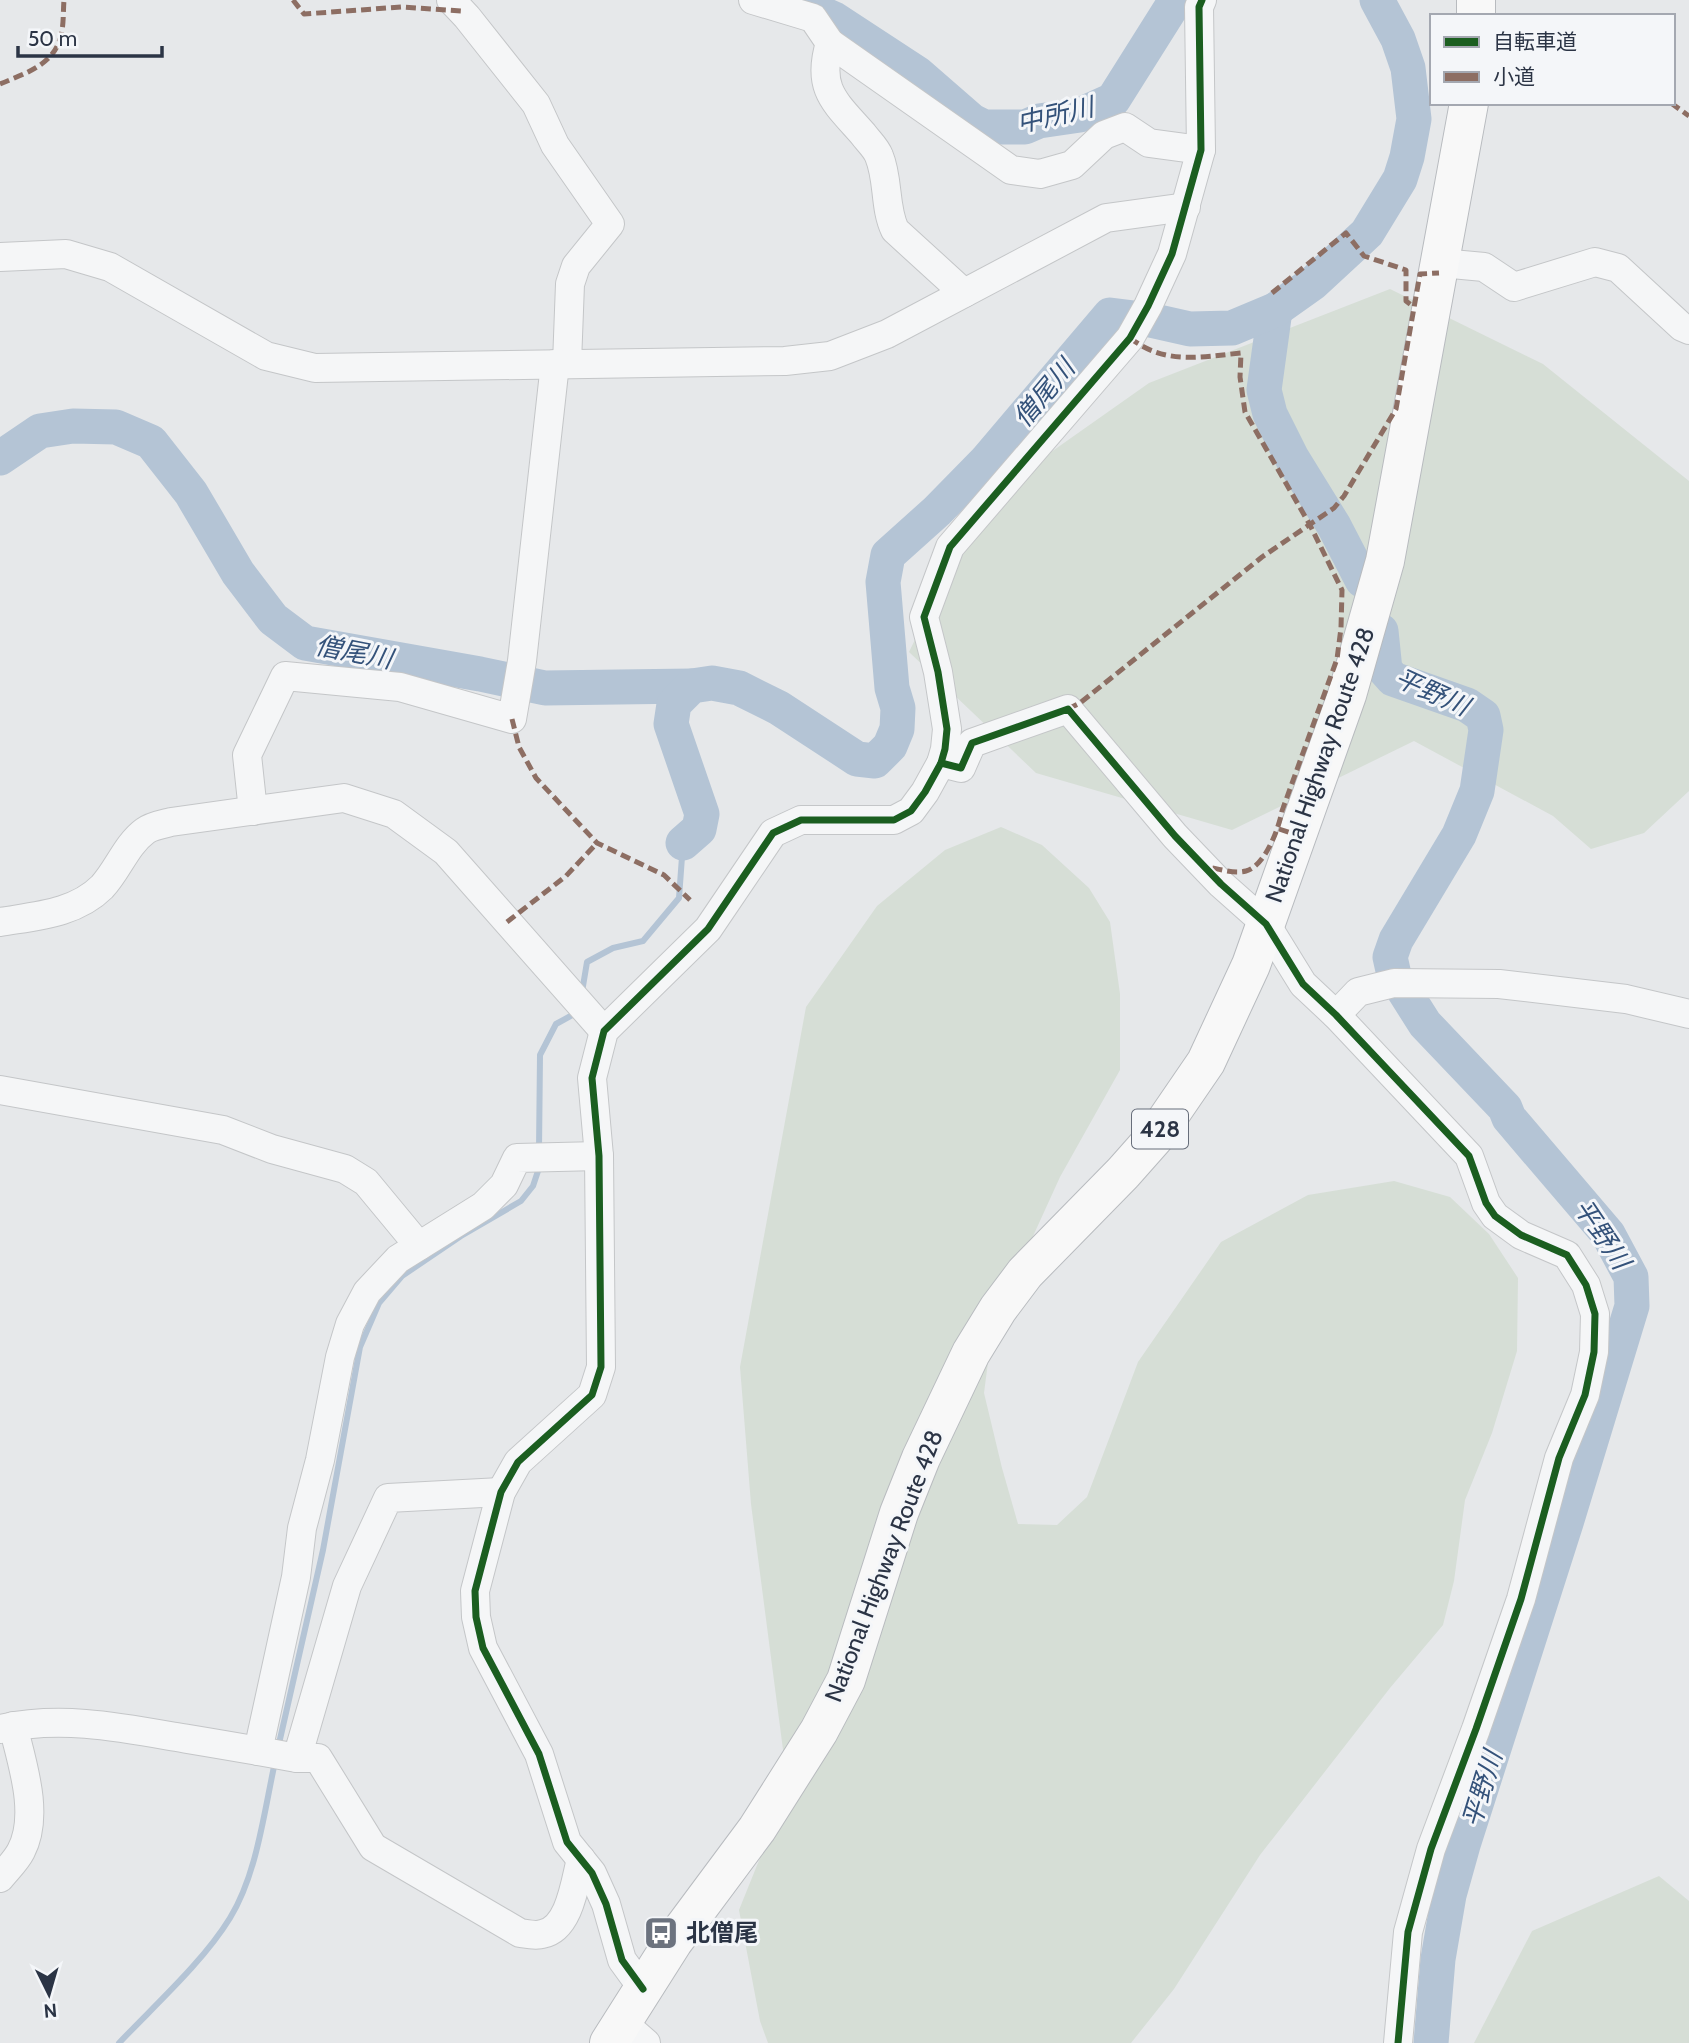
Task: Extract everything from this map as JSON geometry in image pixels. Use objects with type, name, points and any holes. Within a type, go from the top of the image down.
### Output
[{"type":"highway","name":"National Highway Route 428","points":[[626,2036],[643,1989],[673,1942],[757,1829],[819,1731],[846,1680],[899,1513],[971,1353],[998,1309],[1025,1273],[1154,1138],[1206,1062],[1251,965],[1347,695],[1385,561],[1469,105]]},
{"type":"street","points":[[753,0],[813,18],[830,43],[1011,170],[1040,174],[1072,165],[1104,135],[1125,127],[1149,143],[1201,150]]},
{"type":"street","points":[[643,1989],[622,1960],[607,1904],[592,1873],[567,1842],[539,1754],[483,1648],[476,1617],[475,1591],[501,1492],[518,1462],[592,1395],[601,1367],[599,1156],[592,1078],[604,1031],[708,929],[773,833],[801,820],[894,820],[911,811],[925,792],[941,763],[947,729],[938,672],[924,617],[950,547],[1130,338],[1172,254],[1201,150],[1199,6],[1202,0]]},
{"type":"street","points":[[253,811],[247,755],[285,676],[400,687],[512,719],[522,661],[570,284],[576,266],[610,224],[555,145],[536,104],[458,4]]},
{"type":"street","points":[[830,43],[824,60],[825,80],[831,98],[878,152],[890,218],[895,230],[964,293]]},
{"type":"street","points":[[0,257],[66,254],[110,267],[266,356],[315,368],[785,361],[830,356],[887,334],[1106,218],[1186,207]]},
{"type":"street","points":[[1441,263],[1484,267],[1514,287],[1595,262],[1618,268],[1682,327],[1689,330]]},
{"type":"street","points":[[941,763],[961,768],[972,743],[1068,709],[1175,836],[1221,884],[1266,924],[1303,984],[1336,1015],[1469,1156],[1486,1203],[1495,1216],[1521,1235],[1567,1255],[1586,1285],[1595,1314],[1594,1352],[1585,1395],[1559,1458],[1521,1598],[1431,1849],[1408,1932],[1398,2043]]},
{"type":"street","points":[[0,922],[62,911],[85,900],[102,887],[146,830],[171,822],[344,798],[394,814],[446,852],[604,1031]]},
{"type":"street","points":[[1336,1015],[1358,992],[1394,983],[1499,984],[1626,999],[1689,1014]]},
{"type":"street","points":[[0,1090],[223,1130],[272,1149],[345,1169],[366,1182],[419,1246]]},
{"type":"street","points":[[258,1751],[340,1357],[350,1324],[367,1292],[398,1259],[483,1206],[504,1185],[517,1158],[599,1156]]},
{"type":"street","points":[[297,1758],[348,1586],[388,1498],[501,1492]]},
{"type":"street","points":[[0,1878],[21,1851],[29,1823],[29,1791],[6,1727],[58,1723],[98,1724],[297,1758],[318,1758],[373,1847],[520,1934],[542,1935],[556,1929],[569,1908],[581,1859]]},
{"type":"shaded area","points":[[1390,289],[1543,364],[1689,481],[1689,791],[1644,833],[1591,849],[1553,816],[1414,741],[1232,830],[1036,773],[909,652],[983,500],[1149,383]]},
{"type":"shaded area","points":[[1001,827],[1042,845],[1089,888],[1110,922],[1120,994],[1120,1070],[1060,1177],[993,1324],[984,1393],[1018,1524],[1057,1525],[1087,1497],[1138,1362],[1221,1242],[1308,1195],[1394,1181],[1450,1197],[1489,1234],[1518,1278],[1517,1351],[1492,1433],[1465,1500],[1454,1581],[1443,1625],[1390,1688],[1260,1855],[1174,1989],[1131,2043],[768,2043],[760,2021],[739,1910],[772,1828],[785,1765],[751,1504],[740,1367],[806,1007],[877,906],[945,850]]},
{"type":"shaded area","points":[[1659,1876],[1689,1901],[1689,2043],[1474,2043],[1532,1931]]},
{"type":"waterway","name":"中所川","points":[[792,0],[834,19],[918,74],[972,121],[984,127],[1025,127],[1039,121],[1080,115],[1113,100],[1176,0]]},
{"type":"waterway","name":"僧尾川","points":[[683,843],[699,829],[702,814],[671,724],[674,704],[692,686],[712,683],[739,688],[779,708],[857,759],[875,761],[890,746],[897,729],[898,708],[892,688],[883,582],[888,555],[937,511],[986,461],[1110,315],[1190,329],[1232,328],[1275,310],[1313,283],[1367,233],[1400,179],[1414,119],[1408,68],[1398,39],[1377,0]]},
{"type":"waterway","name":"平野川","points":[[1275,310],[1264,390],[1270,414],[1362,580]]},
{"type":"waterway","name":"僧尾川","points":[[0,458],[40,431],[73,426],[116,427],[151,442],[191,493],[238,573],[273,619],[305,643],[545,688],[692,686]]},
{"type":"waterway","name":"平野川","points":[[1381,631],[1385,670],[1393,679],[1467,705],[1483,716],[1486,730],[1477,791],[1459,835],[1396,940],[1390,957],[1394,975],[1425,1024],[1505,1108],[1509,1118],[1608,1234],[1631,1277],[1632,1306],[1449,1895],[1438,1959],[1431,2043]]},
{"type":"waterway","points":[[582,992],[587,962],[613,948],[643,941],[679,898],[683,843]]},
{"type":"waterway","points":[[539,1150],[540,1055],[556,1024],[576,1013]]},
{"type":"waterway","points":[[278,1748],[323,1550],[360,1347],[379,1303],[402,1276],[461,1236],[521,1201],[533,1186],[540,1165]]},
{"type":"waterway","points":[[119,2043],[193,1967],[230,1918],[253,1862],[275,1762]]},
{"type":"marked path","points":[[0,84],[36,68],[50,56],[61,34],[64,0]]},
{"type":"marked path","points":[[293,0],[304,14],[401,7],[461,11]]},
{"type":"marked path","points":[[1674,105],[1689,116]]},
{"type":"marked path","points":[[1272,293],[1346,233],[1364,256],[1406,270],[1406,301],[1414,307]]},
{"type":"marked path","points":[[1068,709],[1080,703],[1262,557],[1334,508],[1344,496],[1396,409],[1420,274],[1439,273]]},
{"type":"marked path","points":[[1130,338],[1143,347],[1170,356],[1197,357],[1241,353],[1240,377],[1245,412],[1310,525],[1342,590],[1337,659],[1270,846],[1259,862],[1246,871],[1232,872],[1207,867]]},
{"type":"marked path","points":[[512,719],[519,747],[536,778],[597,843],[664,875],[690,900]]},
{"type":"marked path","points":[[1279,829],[1297,835]]},
{"type":"marked path","points":[[507,922],[566,876],[597,843]]},
{"type":"cycle path","points":[[643,1989],[622,1960],[606,1904],[592,1873],[567,1842],[539,1754],[483,1648],[476,1617],[475,1591],[501,1492],[518,1462],[592,1395],[601,1367],[599,1156],[592,1078],[604,1031],[708,929],[773,833],[801,820],[894,820],[911,811],[925,792],[941,763],[947,729],[938,672],[924,617],[950,547],[1130,338],[1172,254],[1201,150],[1199,7],[1202,0]]},
{"type":"cycle path","points":[[941,763],[961,768],[972,743],[1068,709],[1175,836],[1221,884],[1266,924],[1303,984],[1336,1015],[1469,1156],[1486,1203],[1495,1216],[1521,1235],[1567,1255],[1586,1285],[1595,1314],[1594,1352],[1585,1395],[1559,1458],[1521,1599],[1431,1849],[1408,1932],[1398,2043]]},
{"type":"place","name":"北僧尾","points":[[661,1933]]}]
